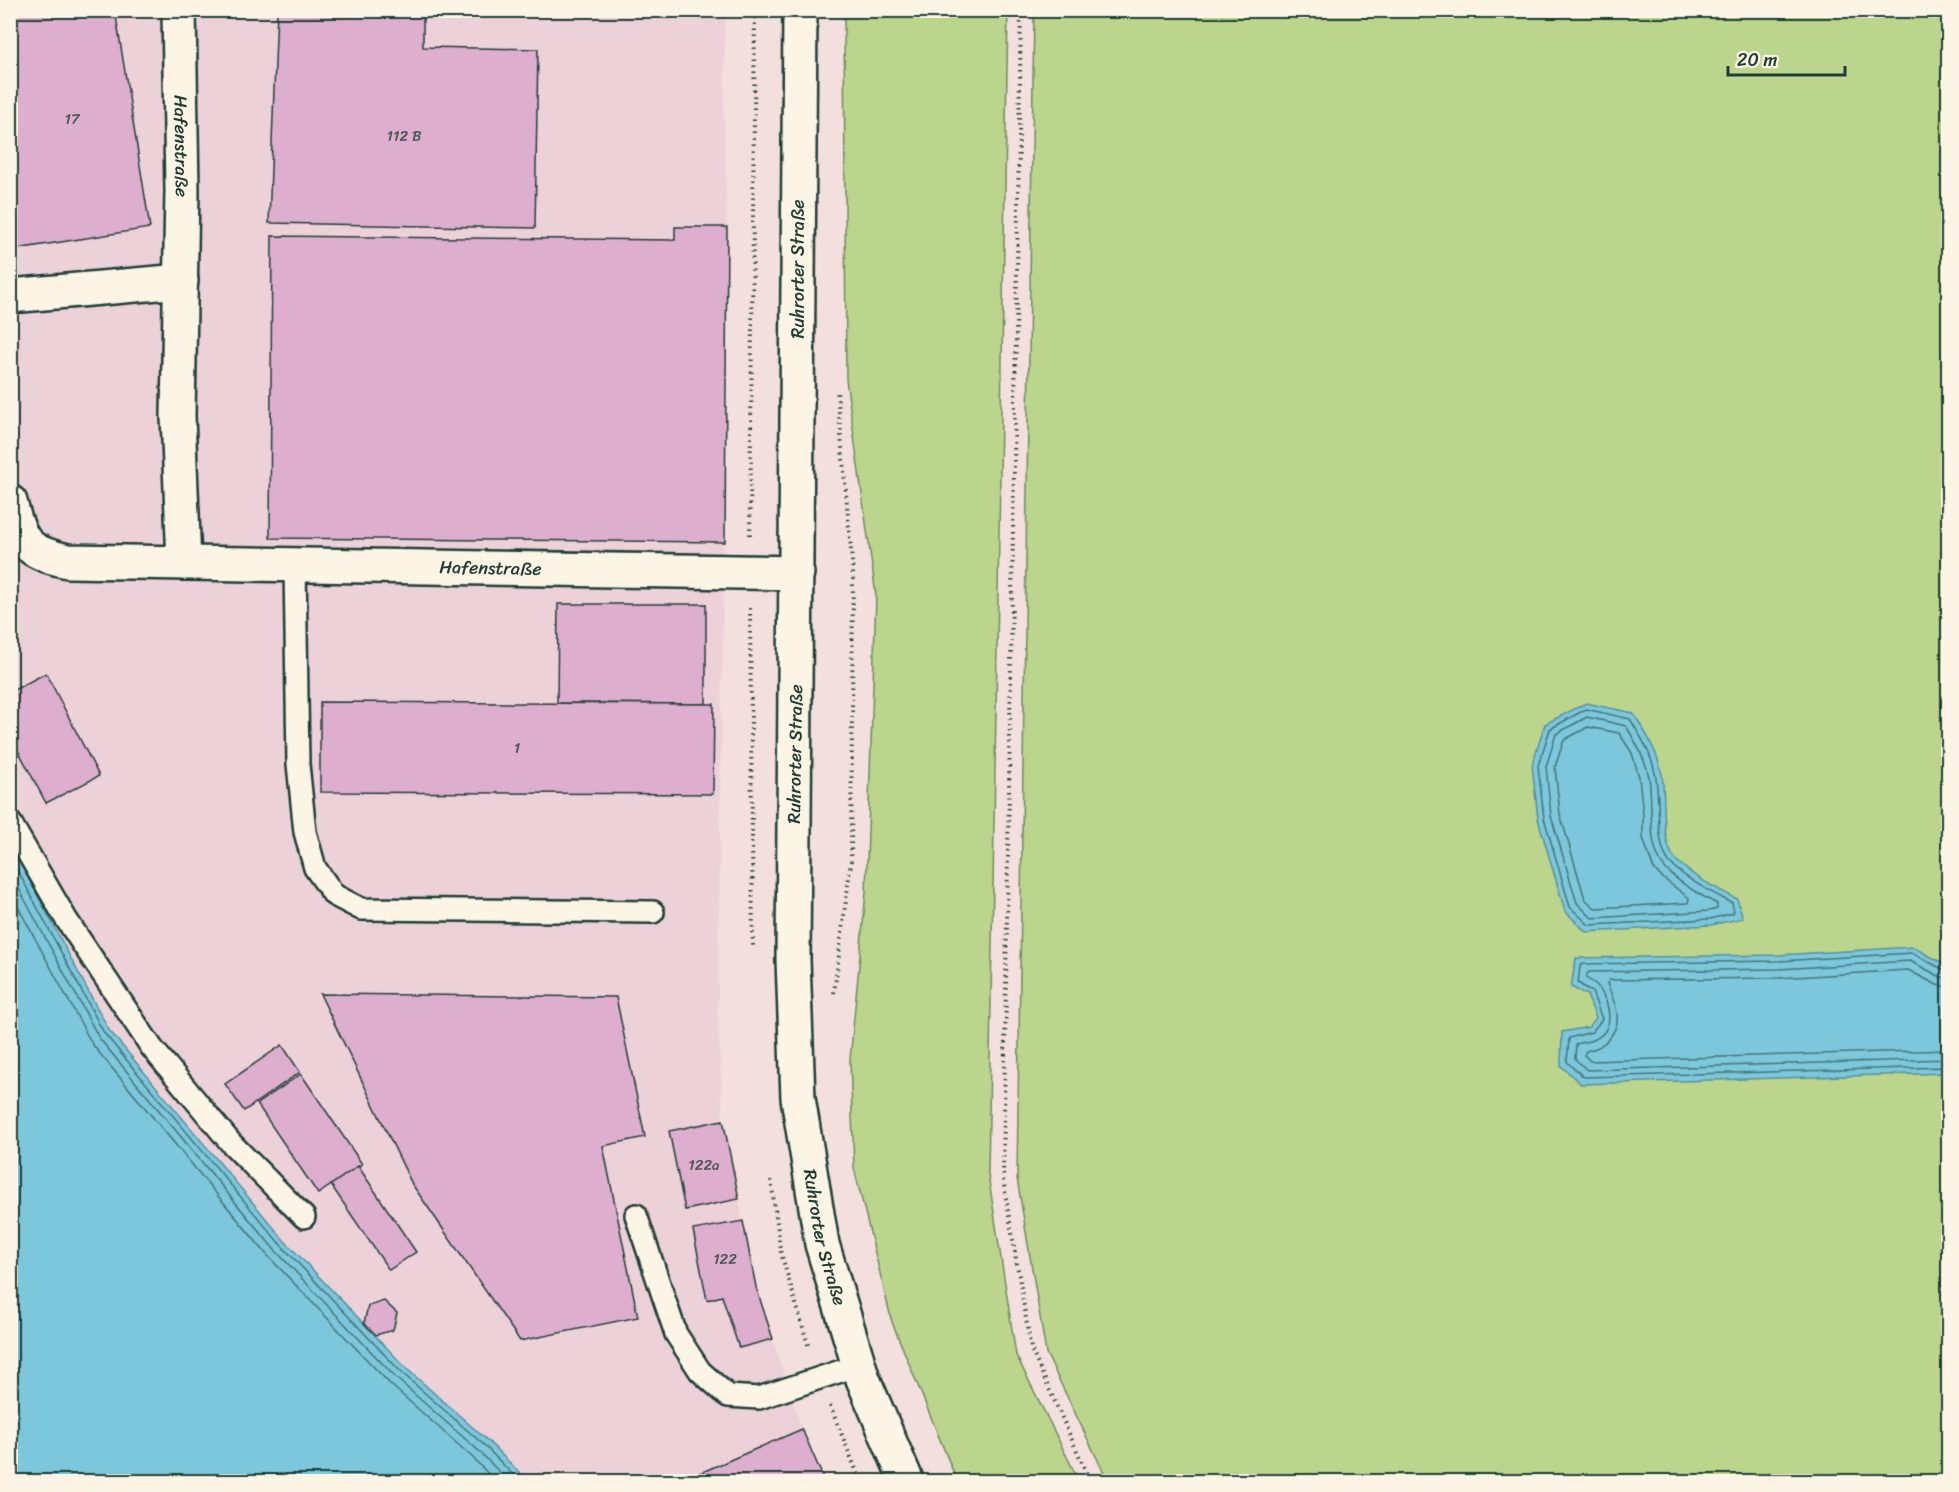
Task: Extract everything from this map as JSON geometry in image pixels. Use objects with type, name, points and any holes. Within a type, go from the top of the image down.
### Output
[{"type":"street","name":"Hafenstraße","points":[[179,10],[182,191],[178,416],[184,563]]},
{"type":"street","name":"Ruhrorter Straße","points":[[800,10],[793,960],[798,1098],[822,1244],[867,1389],[907,1482]]},
{"type":"street","points":[[10,296],[181,281]]},
{"type":"street","name":"Hafenstraße","points":[[10,502],[16,526],[25,542],[43,555],[68,561],[797,573]]},
{"type":"lane","points":[[295,565],[298,765],[304,821],[315,868],[334,895],[361,909],[653,912]]},
{"type":"lane","points":[[10,822],[66,919],[152,1048],[231,1143],[304,1217]]},
{"type":"lane","points":[[636,1215],[676,1334],[700,1371],[728,1396],[759,1398],[859,1365]]},
{"type":"path","points":[[1021,10],[1003,1179],[1031,1349],[1091,1482]]},
{"type":"path","points":[[833,996],[851,862],[853,573]]},
{"type":"path","points":[[10,1456],[15,1460]]},
{"type":"shaded area","points":[[10,11],[725,11],[724,107],[727,227],[718,1009],[723,1120],[756,1287],[802,1429],[825,1481],[528,1481],[488,1441],[407,1369],[284,1240],[109,1029],[11,844]]},
{"type":"green space","points":[[844,11],[1008,11],[988,1174],[1016,1355],[1079,1481],[957,1481],[892,1322],[854,1168],[850,1060],[866,892],[876,595],[846,379]]},
{"type":"green space","points":[[1034,11],[1948,11],[1948,1481],[1108,1481],[1046,1353],[1017,1178]]},
{"type":"water","points":[[1586,703],[1633,713],[1650,740],[1661,770],[1665,830],[1671,852],[1676,860],[1690,872],[1737,899],[1743,918],[1711,925],[1586,932],[1565,911],[1538,819],[1532,765],[1545,724]]},
{"type":"water","points":[[10,844],[109,1030],[284,1240],[407,1369],[488,1441],[528,1481],[11,1481]]},
{"type":"water","points":[[1913,947],[1948,966],[1948,1073],[1581,1084],[1561,1066],[1562,1032],[1589,1027],[1596,1018],[1587,995],[1571,987],[1576,958],[1779,955]]},
{"type":"building","points":[[10,10],[115,10],[150,228],[10,250]]},
{"type":"building","points":[[277,10],[423,10],[423,47],[538,49],[535,228],[269,223]]},
{"type":"building","points":[[675,227],[727,227],[725,542],[270,538],[272,236],[675,240]]},
{"type":"building","points":[[558,604],[706,604],[706,704],[557,703]]},
{"type":"building","points":[[46,673],[99,776],[46,803],[10,735],[10,692]]},
{"type":"building","points":[[320,702],[714,704],[713,794],[320,792]]},
{"type":"building","points":[[320,994],[616,997],[645,1137],[603,1146],[638,1317],[520,1341],[412,1184]]},
{"type":"building","points":[[282,1045],[300,1072],[244,1111],[225,1084]]},
{"type":"building","points":[[301,1074],[362,1164],[318,1194],[257,1104]]},
{"type":"building","points":[[723,1120],[739,1199],[685,1210],[669,1131]]},
{"type":"building","points":[[358,1166],[416,1252],[389,1270],[331,1185]]},
{"type":"building","points":[[743,1221],[756,1287],[773,1339],[739,1348],[722,1296],[707,1300],[693,1230]]},
{"type":"building","points":[[384,1301],[397,1313],[393,1330],[376,1335],[364,1323],[368,1306]]},
{"type":"building","points":[[802,1429],[825,1482],[679,1482]]}]
